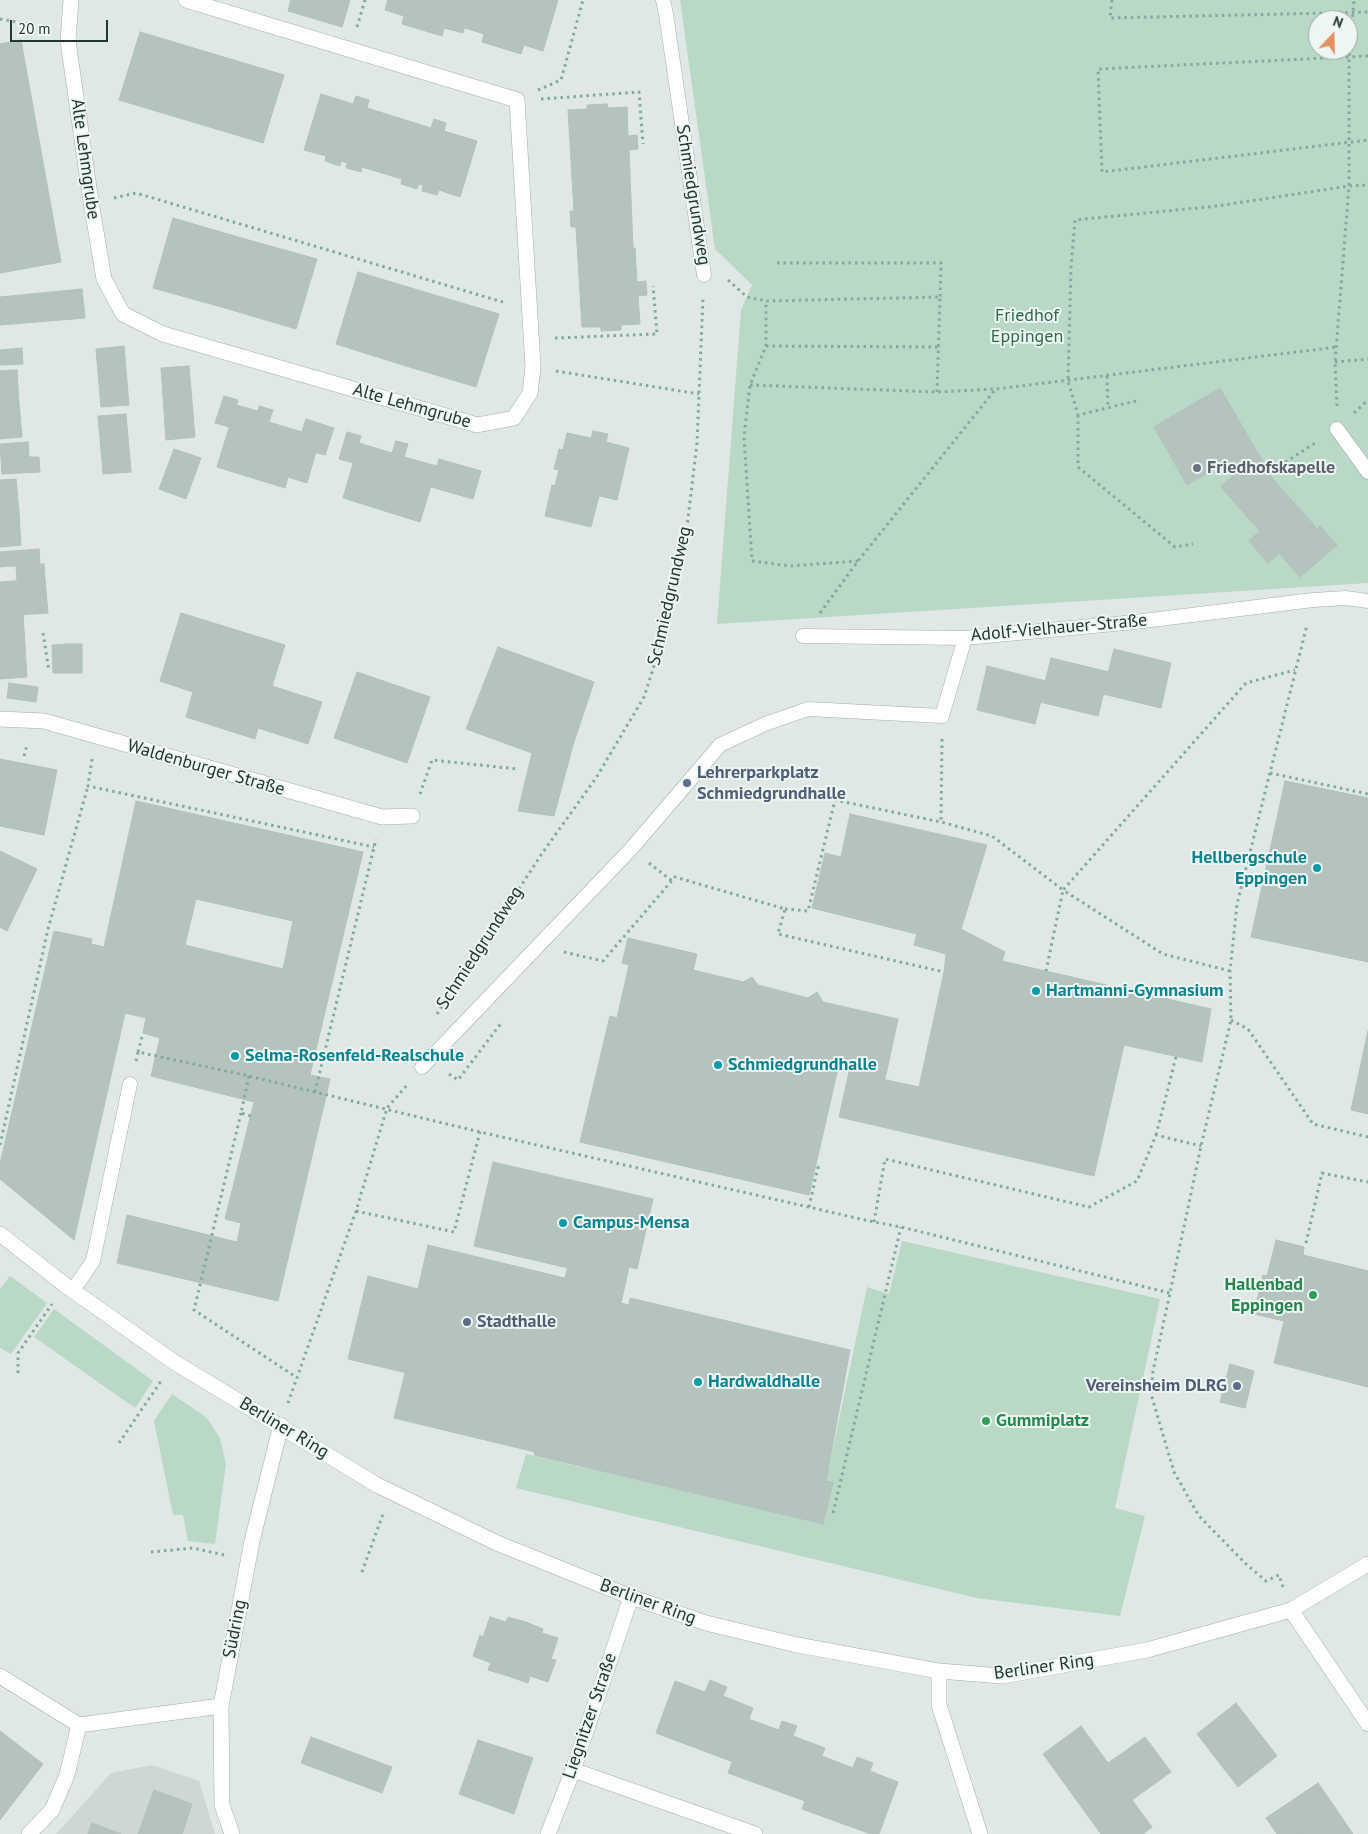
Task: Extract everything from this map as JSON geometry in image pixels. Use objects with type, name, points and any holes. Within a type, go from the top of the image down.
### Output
[{"type":"street","name":"Alte Lehmgrube","points":[[71,0],[68,41],[91,202],[104,279],[123,314],[163,334],[477,425],[514,418],[530,393],[533,367],[532,339],[528,303],[518,100]]},
{"type":"street","points":[[186,0],[518,100]]},
{"type":"street","name":"Waldenburger Straße","points":[[0,719],[44,721],[382,817],[412,816]]},
{"type":"street","name":"Berliner Ring","points":[[0,1234],[69,1287],[174,1362],[281,1425],[377,1485],[497,1543],[631,1597],[706,1623],[783,1642],[939,1671],[1002,1676],[1147,1650],[1290,1610],[1368,1564]]},
{"type":"street","name":"Südring","points":[[232,1834],[222,1805],[221,1706],[248,1560],[281,1425]]},
{"type":"street","name":"Liegnitzer Straße","points":[[548,1834],[573,1770],[631,1597]]},
{"type":"street","points":[[1290,1610],[1368,1724]]},
{"type":"street","points":[[939,1671],[939,1705],[980,1834]]},
{"type":"street","points":[[0,1676],[78,1725],[221,1706]]},
{"type":"street","points":[[29,1834],[52,1810],[67,1775],[78,1725]]},
{"type":"street","points":[[573,1770],[754,1834]]},
{"type":"lane","name":"Schmiedgrundweg","points":[[663,0],[704,275]]},
{"type":"lane","points":[[1337,429],[1368,472]]},
{"type":"lane","name":"Adolf-Vielhauer-Straße","points":[[803,636],[964,638],[1134,622],[1313,600],[1346,598],[1368,601]]},
{"type":"lane","points":[[942,716],[964,638]]},
{"type":"lane","name":"Schmiedgrundweg","points":[[426,1063],[631,849],[720,744],[765,724],[808,710],[942,716]]},
{"type":"lane","points":[[69,1287],[93,1261],[130,1084]]},
{"type":"path","points":[[518,100],[561,80],[583,0]]},
{"type":"path","points":[[1112,0],[1110,18],[1308,14]]},
{"type":"path","points":[[0,19],[69,31]]},
{"type":"path","points":[[1308,59],[1098,69],[1102,172],[1368,140]]},
{"type":"path","points":[[1270,473],[1337,429],[1335,362],[1338,347],[1349,186],[1349,60]]},
{"type":"path","points":[[518,100],[639,92],[643,144]]},
{"type":"path","points":[[1193,544],[1175,547],[1078,467],[1078,415],[1068,381],[1071,267],[1075,220],[1217,206],[1349,186],[1368,185]]},
{"type":"path","points":[[91,202],[136,193],[508,303],[528,303]]},
{"type":"path","points":[[777,263],[940,263],[937,392]]},
{"type":"path","points":[[704,275],[722,276],[747,297],[766,301],[940,297]]},
{"type":"path","name":"Schmiedgrundweg","points":[[436,1015],[543,852],[596,778],[644,697],[662,641],[684,552],[697,443],[704,275]]},
{"type":"path","points":[[532,339],[657,334],[653,286]]},
{"type":"path","points":[[766,301],[766,346],[750,385],[744,437],[752,562],[790,566],[858,561]]},
{"type":"path","points":[[766,346],[938,347]]},
{"type":"path","points":[[750,385],[937,392],[996,389],[1338,347]]},
{"type":"path","points":[[1335,362],[1368,359]]},
{"type":"path","points":[[533,367],[699,394]]},
{"type":"path","points":[[1107,376],[1108,407]]},
{"type":"path","points":[[803,636],[858,561],[996,389]]},
{"type":"path","points":[[1078,415],[1136,401]]},
{"type":"path","points":[[1290,1610],[1279,1575],[1266,1581],[1245,1563],[1199,1516],[1174,1472],[1151,1394],[1153,1371],[1201,1146],[1231,1020],[1230,971],[1237,904],[1313,600]]},
{"type":"path","points":[[43,634],[49,671]]},
{"type":"path","points":[[1046,971],[1064,890],[1246,684],[1296,670]]},
{"type":"path","points":[[941,822],[942,716]]},
{"type":"path","points":[[0,1145],[48,928],[88,786],[96,736]]},
{"type":"path","points":[[412,816],[432,760],[517,770]]},
{"type":"path","points":[[1270,772],[1368,794]]},
{"type":"path","points":[[88,786],[374,847]]},
{"type":"path","points":[[556,950],[604,961],[676,877],[785,908],[808,911],[835,800],[941,822],[992,836],[1064,890],[1163,954],[1230,971]]},
{"type":"path","points":[[315,1092],[382,817]]},
{"type":"path","points":[[785,908],[778,934],[944,972]]},
{"type":"path","points":[[281,1425],[296,1377],[356,1211],[387,1108],[426,1063],[458,1080],[504,1019]]},
{"type":"path","points":[[1231,1020],[1248,1029],[1313,1124],[1368,1138]]},
{"type":"path","points":[[130,1084],[142,1033]]},
{"type":"path","points":[[138,1052],[387,1108],[480,1132],[901,1227],[1170,1293]]},
{"type":"path","points":[[874,1222],[885,1159],[1089,1207],[1137,1181],[1156,1135],[1176,1057]]},
{"type":"path","points":[[249,1076],[194,1310],[296,1377]]},
{"type":"path","points":[[241,1113],[251,1116]]},
{"type":"path","points":[[356,1211],[454,1232],[480,1132]]},
{"type":"path","points":[[1156,1135],[1201,1146]]},
{"type":"path","points":[[809,1207],[818,1167],[815,1166]]},
{"type":"path","points":[[1306,1243],[1322,1173],[1368,1182]]},
{"type":"path","points":[[833,1513],[901,1227]]},
{"type":"path","points":[[18,1373],[18,1353],[69,1287]]},
{"type":"path","points":[[119,1443],[174,1362]]},
{"type":"path","points":[[362,1572],[385,1511],[371,1503],[377,1485]]},
{"type":"path","points":[[150,1552],[193,1548],[248,1560]]},
{"type":"shaded area","points":[[152,1765],[199,1781],[215,1834],[56,1834],[111,1773]]},
{"type":"green space","name":"Friedhof Eppingen","points":[[680,0],[1368,0],[1368,583],[717,624],[741,310],[752,285],[715,249]]},
{"type":"green space","name":"Gummiplatz","points":[[902,1241],[1160,1299],[1115,1508],[1145,1516],[1120,1616],[977,1598],[516,1488],[526,1454],[823,1524],[833,1483],[826,1481],[867,1287],[889,1294]]},
{"type":"green space","points":[[10,1276],[47,1303],[11,1354],[0,1348],[0,1289]]},
{"type":"green space","points":[[54,1309],[153,1381],[135,1408],[34,1337]]},
{"type":"green space","points":[[172,1394],[206,1417],[220,1438],[226,1464],[215,1544],[188,1541],[183,1515],[173,1515],[154,1421]]},
{"type":"building","points":[[291,0],[320,0],[315,19],[288,11]]},
{"type":"building","points":[[320,0],[350,0],[342,27],[315,19]]},
{"type":"building","points":[[388,0],[473,0],[463,33],[444,28],[442,36],[402,24],[404,16],[385,10]]},
{"type":"building","points":[[473,0],[558,0],[543,51],[524,45],[521,54],[482,42],[484,34],[465,28]]},
{"type":"building","points":[[140,32],[284,75],[263,143],[119,100]]},
{"type":"building","points":[[21,40],[61,262],[0,273],[0,44]]},
{"type":"building","points":[[321,94],[353,104],[356,96],[369,100],[367,108],[399,118],[382,173],[362,167],[361,172],[346,168],[347,163],[341,161],[340,166],[325,161],[326,156],[304,150]]},
{"type":"building","points":[[607,104],[608,108],[627,107],[628,136],[637,135],[638,149],[629,150],[633,248],[635,248],[637,282],[646,281],[647,295],[638,296],[640,324],[621,325],[621,330],[601,331],[601,327],[582,327],[576,227],[571,227],[570,211],[574,211],[568,110],[587,109],[587,105]]},
{"type":"building","points":[[399,118],[431,128],[434,119],[446,123],[444,131],[477,141],[460,197],[439,190],[437,195],[422,191],[423,185],[419,184],[417,189],[401,184],[402,179],[382,173]]},
{"type":"building","points":[[173,218],[245,239],[225,308],[153,288]]},
{"type":"building","points":[[245,239],[317,259],[296,329],[225,308]]},
{"type":"building","points":[[358,272],[428,293],[406,366],[336,344]]},
{"type":"building","points":[[82,289],[85,318],[0,325],[0,297]]},
{"type":"building","points":[[428,293],[499,314],[476,387],[406,366]]},
{"type":"building","points":[[124,346],[129,405],[101,407],[96,349]]},
{"type":"building","points":[[22,348],[23,364],[0,365],[0,350]]},
{"type":"building","points":[[189,366],[195,437],[166,440],[161,368]]},
{"type":"building","points":[[17,370],[19,403],[0,405],[0,371]]},
{"type":"building","name":"Friedhofskapelle","points":[[1220,388],[1273,479],[1313,524],[1279,553],[1221,487],[1233,476],[1225,463],[1187,485],[1154,427]]},
{"type":"building","points":[[224,396],[238,400],[229,427],[215,423]]},
{"type":"building","points":[[19,403],[22,437],[0,439],[0,405]]},
{"type":"building","points":[[236,405],[258,411],[259,406],[273,410],[269,422],[302,432],[297,447],[316,452],[307,483],[288,477],[285,488],[217,467]]},
{"type":"building","points":[[126,414],[131,472],[103,474],[98,416]]},
{"type":"building","points":[[306,419],[334,428],[325,455],[297,447]]},
{"type":"building","points":[[593,431],[608,434],[606,442],[629,448],[617,500],[555,486],[559,470],[554,469],[559,449],[563,450],[567,433],[591,438]]},
{"type":"building","points":[[347,432],[361,436],[353,463],[339,459]]},
{"type":"building","points":[[396,441],[408,444],[404,457],[437,466],[420,522],[343,498],[359,443],[392,453]]},
{"type":"building","points":[[28,442],[29,457],[1,459],[0,444]]},
{"type":"building","points":[[174,449],[201,458],[186,499],[159,489]]},
{"type":"building","points":[[39,457],[40,472],[2,474],[1,459]]},
{"type":"building","points":[[439,459],[481,471],[473,499],[431,487]]},
{"type":"building","points":[[16,479],[19,512],[0,513],[0,480]]},
{"type":"building","points":[[552,485],[599,496],[591,527],[545,516]]},
{"type":"building","points":[[19,512],[21,545],[0,547],[0,513]]},
{"type":"building","points":[[1313,524],[1317,529],[1320,526],[1337,545],[1300,577],[1279,553]]},
{"type":"building","points":[[1260,531],[1279,553],[1268,563],[1249,541]]},
{"type":"building","points":[[39,549],[40,564],[0,567],[0,552]]},
{"type":"building","points":[[44,564],[45,579],[17,581],[16,566]]},
{"type":"building","points":[[45,579],[48,613],[0,616],[0,582]]},
{"type":"building","points":[[181,613],[285,645],[272,686],[322,702],[308,744],[258,728],[255,739],[186,717],[193,692],[160,681]]},
{"type":"building","points":[[23,614],[25,646],[0,648],[0,616]]},
{"type":"building","points":[[67,644],[82,644],[82,673],[67,673]]},
{"type":"building","points":[[67,644],[67,673],[53,673],[52,645]]},
{"type":"building","points":[[25,646],[27,677],[0,679],[0,648]]},
{"type":"building","points":[[498,647],[594,682],[573,745],[554,816],[518,811],[532,753],[466,729]]},
{"type":"building","points":[[1114,649],[1171,663],[1161,708],[1103,694]]},
{"type":"building","points":[[1051,658],[1109,672],[1098,716],[1040,702]]},
{"type":"building","points":[[987,666],[1046,681],[1035,724],[977,710]]},
{"type":"building","points":[[357,672],[430,697],[407,763],[334,738]]},
{"type":"building","points":[[9,683],[38,687],[36,702],[7,698]]},
{"type":"building","points":[[0,759],[57,770],[44,835],[0,826]]},
{"type":"building","name":"Hellbergschule Eppingen","points":[[1285,781],[1368,798],[1368,962],[1251,937]]},
{"type":"building","name":"Selma-Rosenfeld-Realschule","points":[[136,801],[363,852],[310,1075],[330,1079],[278,1301],[117,1263],[127,1215],[237,1242],[241,1223],[225,1219],[254,1102],[151,1076],[160,1038],[143,1033],[146,1018],[125,1013],[74,1240],[0,1179],[0,1164],[54,931],[92,939],[91,944],[104,947]],"holes":[[[196,899],[293,921],[283,969],[185,945]]]},
{"type":"building","name":"Hartmanni-Gymnasium","points":[[850,814],[987,845],[961,929],[1005,952],[1002,961],[1211,1009],[1202,1062],[1124,1045],[1094,1176],[839,1117],[849,1072],[919,1087],[944,972],[946,954],[914,945],[917,934],[812,908],[825,853],[841,857]]},
{"type":"building","points":[[0,851],[37,869],[7,931],[0,927]]},
{"type":"building","name":"Schmiedgrundhalle","points":[[628,938],[697,954],[693,970],[743,982],[752,977],[758,985],[808,998],[817,992],[823,1002],[898,1019],[885,1079],[849,1072],[851,1067],[839,1064],[809,1195],[580,1142],[610,1016],[617,1018],[629,965],[622,963]]},
{"type":"building","points":[[1368,1031],[1368,1114],[1351,1110]]},
{"type":"building","name":"Campus-Mensa","points":[[493,1162],[653,1199],[637,1269],[571,1254],[568,1268],[474,1246]]},
{"type":"building","name":"Hallenbad Eppingen","points":[[1276,1240],[1304,1247],[1303,1255],[1368,1271],[1368,1387],[1274,1363],[1284,1321],[1254,1314],[1263,1275],[1267,1276]]},
{"type":"building","name":"Stadthalle","points":[[428,1245],[585,1283],[568,1357],[558,1355],[546,1406],[348,1359],[368,1276],[418,1289]]},
{"type":"building","name":"Hardwaldhalle","points":[[571,1254],[629,1267],[621,1303],[629,1305],[630,1298],[850,1350],[826,1481],[833,1482],[823,1524],[534,1455],[558,1355],[568,1357],[585,1283],[565,1278]]},
{"type":"building","name":"Vereinsheim DLRG","points":[[1230,1364],[1254,1371],[1245,1408],[1220,1402]]},
{"type":"building","points":[[405,1373],[546,1406],[535,1452],[394,1418]]},
{"type":"building","points":[[490,1617],[506,1622],[508,1617],[526,1622],[508,1676],[488,1670],[491,1663],[473,1656],[480,1635],[483,1637]]},
{"type":"building","points":[[526,1622],[543,1629],[542,1633],[558,1638],[551,1659],[556,1660],[548,1682],[530,1676],[528,1683],[508,1676]]},
{"type":"building","points":[[710,1680],[727,1687],[723,1696],[753,1708],[733,1762],[656,1733],[675,1681],[705,1692]]},
{"type":"building","points":[[1236,1703],[1277,1756],[1238,1787],[1197,1734]]},
{"type":"building","points":[[748,1719],[779,1730],[782,1721],[797,1726],[793,1736],[825,1748],[805,1801],[728,1773]]},
{"type":"building","points":[[1081,1726],[1108,1763],[1145,1737],[1171,1772],[1132,1800],[1152,1827],[1143,1834],[1101,1834],[1043,1754]]},
{"type":"building","points":[[0,1731],[43,1764],[0,1820]]},
{"type":"building","points":[[311,1737],[392,1767],[382,1793],[301,1763]]},
{"type":"building","points":[[478,1740],[533,1758],[523,1786],[469,1766]]},
{"type":"building","points":[[822,1756],[853,1768],[857,1757],[873,1763],[870,1771],[898,1782],[879,1834],[871,1834],[802,1809]]},
{"type":"building","points":[[469,1766],[523,1786],[514,1814],[459,1794]]},
{"type":"building","points":[[1318,1783],[1336,1809],[1300,1834],[1277,1834],[1266,1818]]},
{"type":"building","points":[[154,1790],[192,1804],[182,1834],[138,1834]]},
{"type":"building","points":[[1336,1809],[1353,1834],[1300,1834]]},
{"type":"building","points":[[92,1823],[121,1834],[88,1834]]},
{"type":"place","name":"Friedhofskapelle","points":[[1197,468]]},
{"type":"place","name":"Lehrerparkplatz Schmiedgrundhalle","points":[[687,783]]},
{"type":"place","name":"Hellbergschule Eppingen","points":[[1317,868]]},
{"type":"place","name":"Hartmanni-Gymnasium","points":[[1036,991]]},
{"type":"place","name":"Selma-Rosenfeld-Realschule","points":[[235,1056]]},
{"type":"place","name":"Schmiedgrundhalle","points":[[718,1065]]},
{"type":"place","name":"Campus-Mensa","points":[[563,1223]]},
{"type":"place","name":"Hallenbad Eppingen","points":[[1313,1295]]},
{"type":"place","name":"Stadthalle","points":[[467,1322]]},
{"type":"place","name":"Hardwaldhalle","points":[[698,1382]]},
{"type":"place","name":"Vereinsheim DLRG","points":[[1237,1386]]},
{"type":"place","name":"Gummiplatz","points":[[986,1421]]}]
